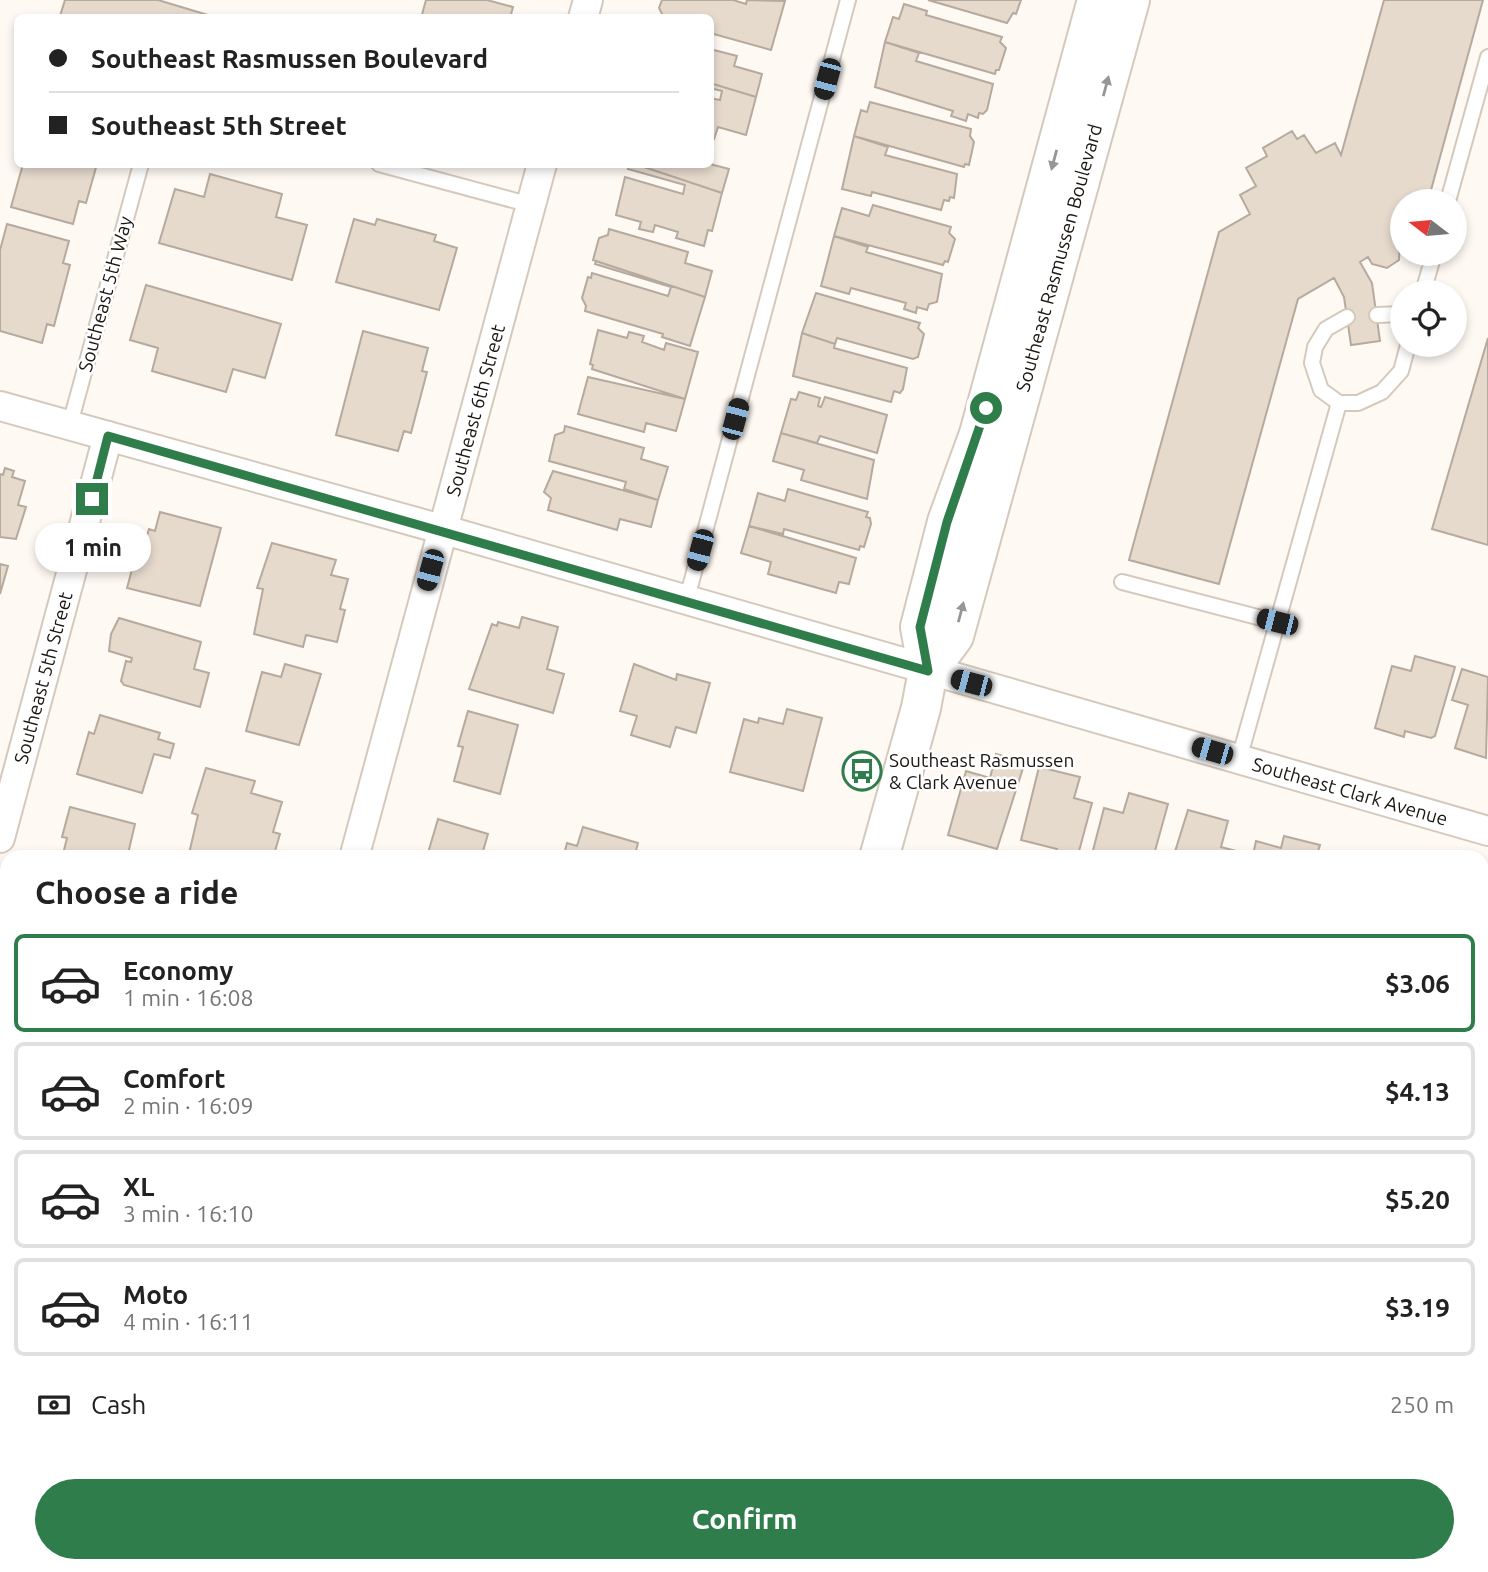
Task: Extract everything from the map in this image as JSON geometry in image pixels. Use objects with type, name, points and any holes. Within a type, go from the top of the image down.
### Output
[{"type":"street","name":"Southeast Rasmussen Boulevard","points":[[881,850],[921,708],[928,671],[920,627],[947,522],[979,434],[1097,0]]},
{"type":"street","name":"Southeast Rasmussen Boulevard","points":[[928,671],[954,636],[1130,0]]},
{"type":"street","name":"Southeast 6th Street","points":[[356,850],[541,168]]},
{"type":"street","name":"Southeast Clark Avenue","points":[[0,406],[442,529],[686,602],[1488,831]]},
{"type":"street","name":"Southeast 5th Street","points":[[0,838],[108,436]]},
{"type":"lane","points":[[686,602],[848,0]]},
{"type":"lane","points":[[1451,189],[1488,57]]},
{"type":"lane","name":"Southeast 5th Way","points":[[70,424],[140,168]]},
{"type":"lane","points":[[394,168],[531,205]]},
{"type":"lane","points":[[1377,315],[1390,314]]},
{"type":"lane","points":[[1347,317],[1326,329],[1315,347],[1312,363],[1321,390],[1339,403],[1358,402],[1382,392],[1401,371],[1405,357]]},
{"type":"lane","points":[[1239,759],[1339,403]]},
{"type":"lane","points":[[1122,582],[1277,622]]},
{"type":"building","points":[[65,0],[158,0],[205,14],[61,14]]},
{"type":"building","points":[[426,0],[487,0],[513,7],[511,14],[422,14]]},
{"type":"building","points":[[662,0],[733,0],[746,4],[747,0],[785,1],[771,50],[714,34],[714,14],[662,14],[659,8]]},
{"type":"building","points":[[928,0],[1021,0],[1016,14],[1013,13],[1007,23]]},
{"type":"building","points":[[1384,0],[1483,0],[1431,189],[1390,189],[1390,266],[1387,268],[1372,264],[1368,257],[1360,262],[1372,283],[1380,341],[1351,345],[1344,297],[1334,278],[1298,299],[1219,584],[1129,560],[1219,232],[1250,214],[1240,195],[1256,186],[1246,168],[1267,156],[1263,148],[1292,131],[1297,139],[1304,135],[1316,153],[1335,143],[1341,155]]},
{"type":"building","points":[[904,4],[927,11],[926,15],[1002,37],[1000,42],[1006,48],[999,70],[996,70],[995,74],[885,42],[893,17],[899,19]]},
{"type":"building","points":[[885,42],[919,53],[916,61],[993,84],[987,110],[983,114],[979,113],[978,118],[968,114],[966,121],[951,116],[953,111],[875,87]]},
{"type":"building","points":[[714,50],[737,56],[734,66],[762,74],[756,97],[714,84]]},
{"type":"building","points":[[714,84],[756,97],[746,135],[718,127],[714,139],[714,99],[720,100],[722,91],[714,89]]},
{"type":"building","points":[[870,102],[971,129],[970,136],[974,142],[969,165],[965,164],[964,167],[854,136],[861,110],[867,112]]},
{"type":"building","points":[[854,136],[888,147],[885,155],[957,174],[954,198],[944,200],[941,210],[872,192],[871,196],[842,189]]},
{"type":"building","points":[[714,165],[729,169],[722,193],[647,168],[714,168]]},
{"type":"building","points":[[22,168],[96,168],[86,203],[79,201],[73,224],[11,207]]},
{"type":"building","points":[[647,168],[722,193],[712,231],[708,230],[704,246],[676,238],[678,232],[655,225],[653,232],[639,229],[641,222],[616,215],[625,177],[683,194],[685,185],[628,169]]},
{"type":"building","points":[[210,174],[282,194],[276,217],[307,225],[292,280],[159,243],[175,189],[204,197]]},
{"type":"building","points":[[873,205],[951,227],[949,233],[955,239],[948,262],[945,261],[943,265],[834,236],[842,208],[869,216]]},
{"type":"building","points":[[354,219],[375,225],[377,219],[436,235],[434,241],[457,248],[439,310],[336,282]]},
{"type":"building","points":[[7,224],[69,241],[63,263],[70,265],[54,326],[47,324],[42,343],[0,331],[0,250]]},
{"type":"building","points":[[609,229],[688,252],[685,263],[712,271],[705,297],[593,260],[599,238],[608,235]]},
{"type":"building","points":[[834,236],[868,247],[866,252],[942,274],[937,302],[929,304],[927,310],[917,307],[916,313],[904,309],[906,303],[851,288],[849,294],[821,286]]},
{"type":"building","points":[[596,261],[705,297],[690,346],[662,337],[663,334],[585,311],[582,298],[588,277],[591,278],[592,273],[668,296],[671,287],[595,264]]},
{"type":"building","points":[[146,285],[281,324],[265,378],[233,369],[226,392],[152,371],[158,348],[130,340]]},
{"type":"building","points":[[816,293],[920,323],[918,328],[924,334],[918,357],[913,359],[837,338],[835,344],[802,333]]},
{"type":"building","points":[[598,330],[627,338],[629,332],[644,336],[642,342],[664,350],[666,343],[698,352],[685,399],[592,369],[593,365],[590,364]]},
{"type":"building","points":[[363,331],[428,348],[422,371],[427,372],[411,433],[404,431],[398,451],[336,435]]},
{"type":"building","points":[[802,333],[835,344],[834,348],[907,368],[903,389],[900,393],[894,391],[891,402],[793,376]]},
{"type":"building","points":[[1488,338],[1488,545],[1432,529]]},
{"type":"building","points":[[588,377],[685,399],[676,431],[646,423],[644,432],[578,414]]},
{"type":"building","points":[[799,392],[820,398],[818,406],[821,407],[825,397],[887,415],[877,453],[820,436],[817,443],[781,433],[791,399],[796,400]]},
{"type":"building","points":[[565,426],[644,448],[641,459],[668,467],[658,500],[624,489],[626,482],[549,461],[555,435],[564,432]]},
{"type":"building","points":[[781,433],[874,460],[867,499],[801,480],[804,470],[773,461]]},
{"type":"building","points":[[5,468],[14,471],[12,477],[25,481],[18,505],[26,507],[16,539],[0,537],[0,474],[3,475]]},
{"type":"building","points":[[553,471],[658,500],[651,527],[620,519],[617,530],[548,510],[551,498],[544,492]]},
{"type":"building","points":[[788,489],[868,512],[866,517],[870,518],[871,524],[864,547],[860,546],[859,550],[784,529],[783,534],[749,526],[758,493],[785,501]]},
{"type":"building","points":[[160,512],[221,528],[200,606],[127,588],[135,558],[140,560],[149,529],[155,531]]},
{"type":"building","points":[[749,526],[856,558],[849,584],[839,582],[836,593],[768,574],[771,562],[741,553]]},
{"type":"building","points":[[272,543],[336,560],[331,575],[348,579],[340,609],[345,610],[337,642],[306,635],[303,647],[254,634],[263,589],[257,588]]},
{"type":"building","points":[[0,564],[8,566],[0,594]]},
{"type":"building","points":[[522,617],[558,627],[547,669],[564,674],[553,713],[469,689],[492,624],[497,626],[498,622],[519,628]]},
{"type":"building","points":[[119,618],[201,642],[194,669],[209,673],[200,707],[124,685],[121,681],[126,661],[131,662],[132,658],[109,651],[111,634]]},
{"type":"building","points":[[1415,656],[1455,667],[1435,736],[1431,738],[1405,731],[1404,737],[1375,728],[1392,666],[1411,671]]},
{"type":"building","points":[[285,664],[321,674],[299,745],[246,731],[262,672],[281,677]]},
{"type":"building","points":[[634,664],[676,680],[677,674],[710,683],[696,733],[676,727],[670,747],[631,735],[637,716],[620,711]]},
{"type":"building","points":[[1462,669],[1488,677],[1486,758],[1455,748],[1468,705],[1452,700]]},
{"type":"building","points":[[787,709],[822,718],[803,791],[730,772],[744,719],[758,723],[759,718],[783,724]]},
{"type":"building","points":[[468,711],[518,725],[500,794],[454,781],[463,747],[458,746]]},
{"type":"building","points":[[100,715],[160,733],[158,739],[174,744],[170,758],[154,754],[142,793],[77,774],[89,732],[94,734]]},
{"type":"building","points":[[996,754],[1025,762],[997,849],[948,835],[966,771],[990,778]]},
{"type":"building","points":[[1039,767],[1080,777],[1074,798],[1092,803],[1079,850],[1057,850],[1021,840]]},
{"type":"building","points":[[206,768],[255,781],[251,793],[282,802],[273,832],[280,834],[275,850],[190,850],[198,815],[192,813]]},
{"type":"building","points":[[1129,793],[1168,804],[1155,850],[1093,850],[1104,808],[1123,813]]},
{"type":"building","points":[[70,807],[135,824],[129,850],[64,850],[67,838],[62,837]]},
{"type":"building","points":[[1188,810],[1228,821],[1221,847],[1232,850],[1176,850]]},
{"type":"building","points":[[438,819],[488,834],[483,850],[429,850]]},
{"type":"building","points":[[583,827],[638,843],[636,850],[565,850],[567,843],[577,846]]},
{"type":"building","points":[[1284,836],[1320,845],[1318,850],[1254,850],[1256,841],[1281,848]]},
{"type":"place","name":"Southeast Rasmussen & Clark Avenue","points":[[862,771]]},
{"type":"route","points":[[92,499],[108,436],[442,529],[928,671],[920,627],[947,522],[986,408]]}]
